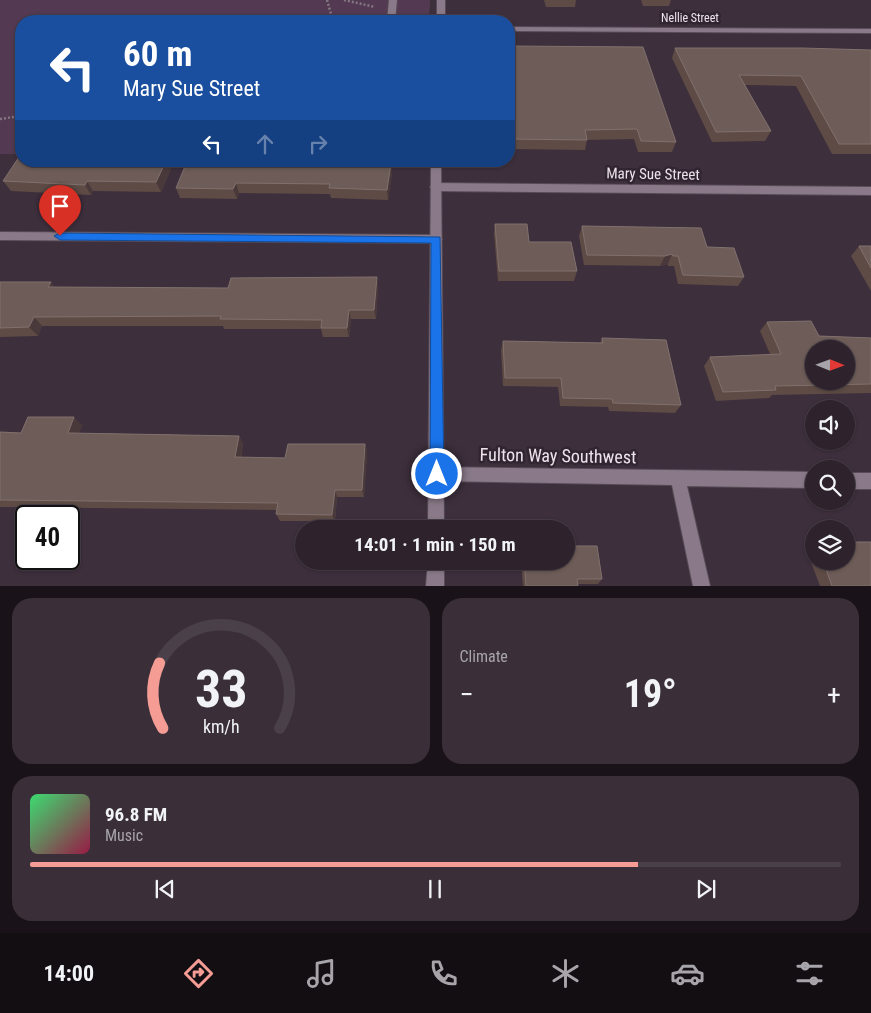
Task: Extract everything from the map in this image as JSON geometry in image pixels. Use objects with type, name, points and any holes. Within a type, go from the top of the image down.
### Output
[{"type":"street","points":[[392,15],[393,0]]},
{"type":"street","points":[[440,15],[441,0]]},
{"type":"street","name":"Nellie Street","points":[[515,29],[871,31]]},
{"type":"street","points":[[436,167],[436,520]]},
{"type":"street","name":"Mary Sue Street","points":[[436,186],[871,191]]},
{"type":"street","points":[[0,236],[436,239]]},
{"type":"street","name":"Fulton Way Southwest","points":[[437,474],[805,480]]},
{"type":"street","points":[[678,478],[702,586]]},
{"type":"street","points":[[855,480],[871,481]]},
{"type":"street","points":[[435,586],[436,570]]},
{"type":"path","points":[[327,0],[331,15]]},
{"type":"path","points":[[344,0],[392,10]]},
{"type":"path","points":[[0,119],[15,117]]},
{"type":"shaded area","points":[[0,0],[430,0],[429,15],[15,15],[15,154],[0,154]]},
{"type":"building","points":[[515,46],[643,47],[676,142],[641,141],[637,129],[585,130],[587,140],[515,139]]},
{"type":"building","points":[[675,48],[871,50],[871,144],[839,144],[801,76],[739,75],[771,131],[716,132]]},
{"type":"building","points":[[15,163],[15,167],[163,167],[156,182],[87,181],[85,185],[3,181]]},
{"type":"building","points":[[185,167],[390,167],[387,190],[329,188],[330,184],[236,183],[233,189],[176,188]]},
{"type":"building","points":[[495,224],[527,224],[529,242],[571,242],[577,271],[499,271]]},
{"type":"building","points":[[582,226],[701,228],[707,247],[734,248],[744,277],[683,275],[678,256],[673,256],[672,254],[665,256],[587,255]]},
{"type":"building","points":[[859,246],[871,246],[871,268]]},
{"type":"building","points":[[377,277],[374,310],[349,310],[347,328],[321,328],[322,320],[220,319],[221,316],[34,317],[29,327],[0,328],[0,282],[51,282],[48,287],[228,288],[231,278]]},
{"type":"building","points":[[811,321],[819,336],[871,338],[871,384],[855,384],[855,340],[805,340],[805,385],[775,386],[776,390],[723,392],[710,357],[781,354],[767,322]]},
{"type":"building","points":[[602,338],[666,340],[681,405],[613,403],[612,399],[563,398],[561,378],[505,378],[503,341],[603,343]]},
{"type":"building","points":[[28,417],[74,417],[68,433],[239,436],[235,457],[285,458],[288,444],[365,444],[362,490],[335,490],[332,515],[276,514],[278,503],[0,500],[0,432],[21,433]]},
{"type":"building","points":[[855,542],[871,542],[871,586],[832,586],[826,570],[855,570]]},
{"type":"building","points":[[575,546],[597,546],[602,579],[577,579],[578,586],[526,586],[525,570],[575,570]]},
{"type":"route","points":[[60,236],[436,239],[437,474]]}]
